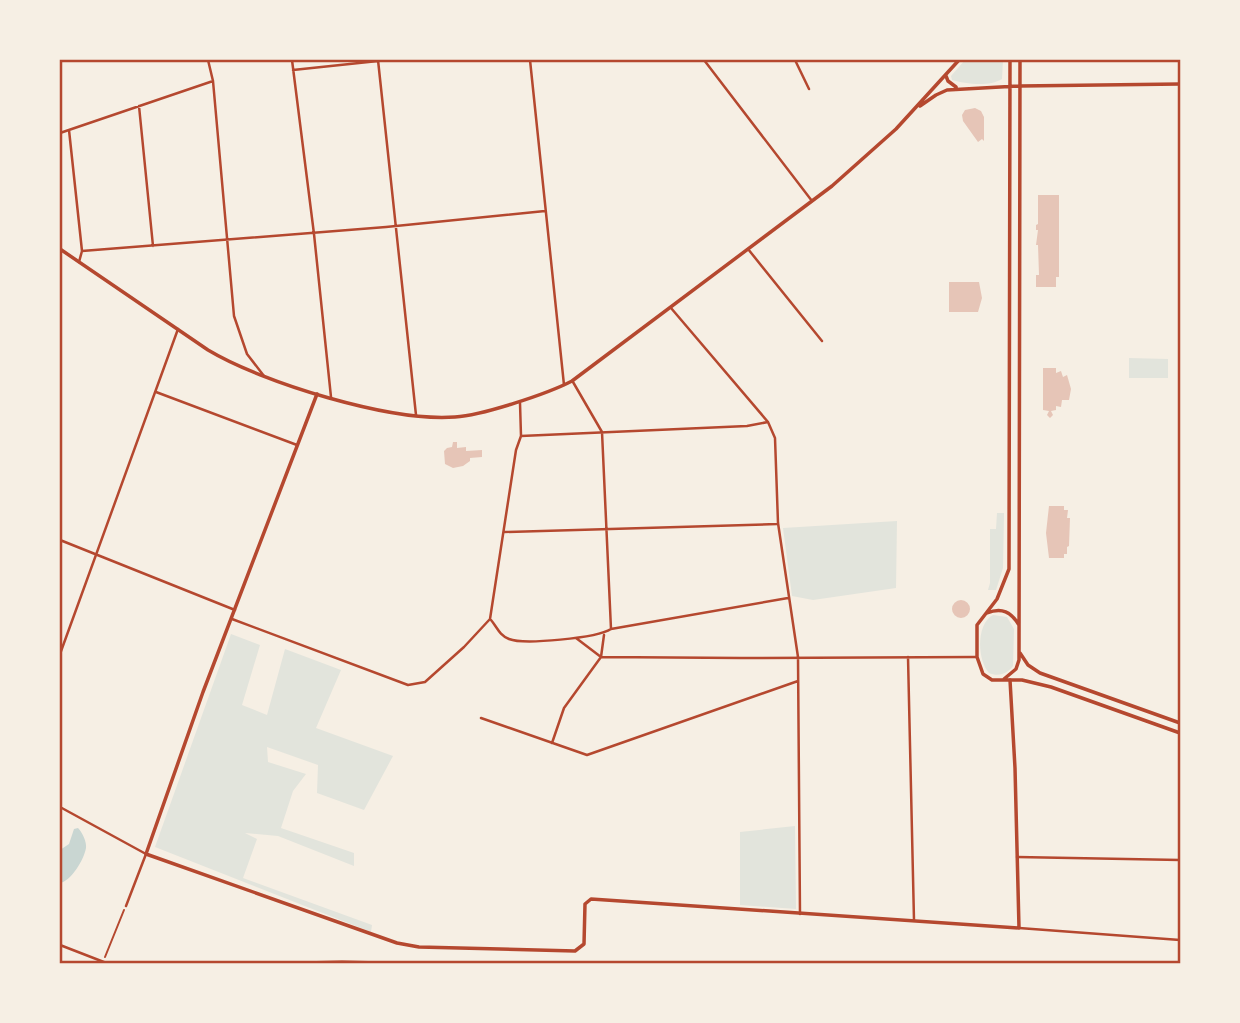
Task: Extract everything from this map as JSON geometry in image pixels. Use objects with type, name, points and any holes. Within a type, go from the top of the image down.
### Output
[{"type":"main road","points":[[60,250],[226,361],[331,398],[416,415],[457,417],[520,400],[572,381],[812,201],[884,140],[959,60]]},
{"type":"main road","points":[[1010,60],[1009,569],[1001,592],[977,625],[976,657],[983,674],[992,680],[1031,681],[1181,733]]},
{"type":"main road","points":[[1002,680],[1016,669],[1019,651],[1020,60]]},
{"type":"main road","points":[[946,76],[948,81],[958,88]]},
{"type":"main road","points":[[910,114],[936,95],[958,88],[1181,84]]},
{"type":"main road","points":[[317,394],[234,610],[146,854],[397,943],[419,947],[575,951],[584,944],[585,904],[591,898],[1019,928],[1010,680]]},
{"type":"main road","points":[[986,614],[1003,611],[1011,615],[1018,625]]},
{"type":"main road","points":[[1019,651],[1028,665],[1040,673],[1181,723]]},
{"type":"street","points":[[208,60],[213,81],[234,316],[247,354],[264,376]]},
{"type":"street","points":[[292,60],[331,398]]},
{"type":"street","points":[[293,70],[378,60],[416,415]]},
{"type":"street","points":[[530,60],[564,385]]},
{"type":"street","points":[[704,60],[812,201]]},
{"type":"street","points":[[795,60],[809,89]]},
{"type":"street","points":[[60,133],[213,81]]},
{"type":"street","points":[[139,105],[153,246]]},
{"type":"street","points":[[69,129],[82,251],[79,262]]},
{"type":"street","points":[[82,251],[545,211]]},
{"type":"street","points":[[748,249],[822,341]]},
{"type":"street","points":[[671,308],[768,422],[775,438],[778,523],[797,657],[800,914]]},
{"type":"street","points":[[60,654],[178,329]]},
{"type":"street","points":[[572,381],[602,432],[611,629]]},
{"type":"street","points":[[156,392],[297,445]]},
{"type":"street","points":[[231,619],[408,685],[425,682],[490,619],[516,450],[521,436],[520,400]]},
{"type":"street","points":[[521,436],[747,426],[768,422]]},
{"type":"street","points":[[504,533],[778,523]]},
{"type":"street","points":[[60,540],[234,610]]},
{"type":"street","points":[[490,619],[500,635],[512,640],[576,638],[604,634],[611,629],[789,598]]},
{"type":"street","points":[[552,743],[564,708],[601,657],[604,634]]},
{"type":"street","points":[[576,638],[601,657],[976,657]]},
{"type":"street","points":[[908,657],[914,920]]},
{"type":"street","points":[[481,718],[587,755],[798,681]]},
{"type":"street","points":[[60,807],[146,854],[126,906]]},
{"type":"street","points":[[1017,857],[1181,860]]},
{"type":"street","points":[[1019,928],[1181,940]]},
{"type":"street","points":[[60,945],[109,964]]},
{"type":"path","points":[[104,961],[126,906]]},
{"type":"shaded area","points":[[965,60],[1003,60],[1002,79],[984,84],[952,80],[951,76]]},
{"type":"shaded area","points":[[1129,358],[1168,359],[1168,378],[1129,378]]},
{"type":"shaded area","points":[[997,513],[1004,513],[1003,568],[996,590],[988,590],[990,529],[996,529]]},
{"type":"shaded area","points":[[897,521],[896,588],[813,600],[792,596],[783,528]]},
{"type":"shaded area","points":[[993,615],[1007,617],[1014,629],[1013,666],[999,675],[989,673],[985,667],[980,642],[984,626]]},
{"type":"shaded area","points":[[231,634],[260,645],[242,705],[267,715],[285,649],[341,670],[316,728],[393,756],[364,810],[317,793],[318,765],[267,747],[268,762],[306,774],[293,791],[281,828],[354,853],[354,866],[278,836],[245,833],[257,839],[243,878],[372,925],[371,932],[155,847]]},
{"type":"shaded area","points":[[795,826],[796,909],[740,905],[740,832]]},
{"type":"shaded area","points":[[78,828],[86,843],[85,853],[73,874],[60,883],[60,850],[69,844],[74,829]]},
{"type":"building","points":[[975,108],[981,111],[984,117],[984,141],[982,139],[978,142],[963,121],[965,110]]},
{"type":"building","points":[[1038,195],[1059,195],[1059,277],[1056,277],[1056,287],[1036,287],[1036,275],[1039,275],[1036,245]]},
{"type":"building","points":[[949,282],[979,282],[982,298],[978,312],[949,312]]},
{"type":"building","points":[[1043,368],[1056,368],[1056,373],[1061,371],[1063,377],[1067,375],[1071,389],[1069,400],[1062,400],[1061,407],[1056,406],[1056,410],[1051,411],[1053,415],[1050,418],[1047,415],[1049,411],[1043,410]]},
{"type":"building","points":[[453,442],[457,442],[457,448],[466,447],[466,451],[482,450],[482,457],[470,458],[463,466],[453,468],[445,464],[444,451],[452,447]]},
{"type":"building","points":[[1049,506],[1064,506],[1064,510],[1068,510],[1069,546],[1064,558],[1049,558],[1046,533]]},
{"type":"building","points":[[957,600],[965,600],[970,609],[968,616],[957,618],[952,613],[952,605]]},
{"type":"railway","points":[[265,964],[342,961],[420,964]]}]
